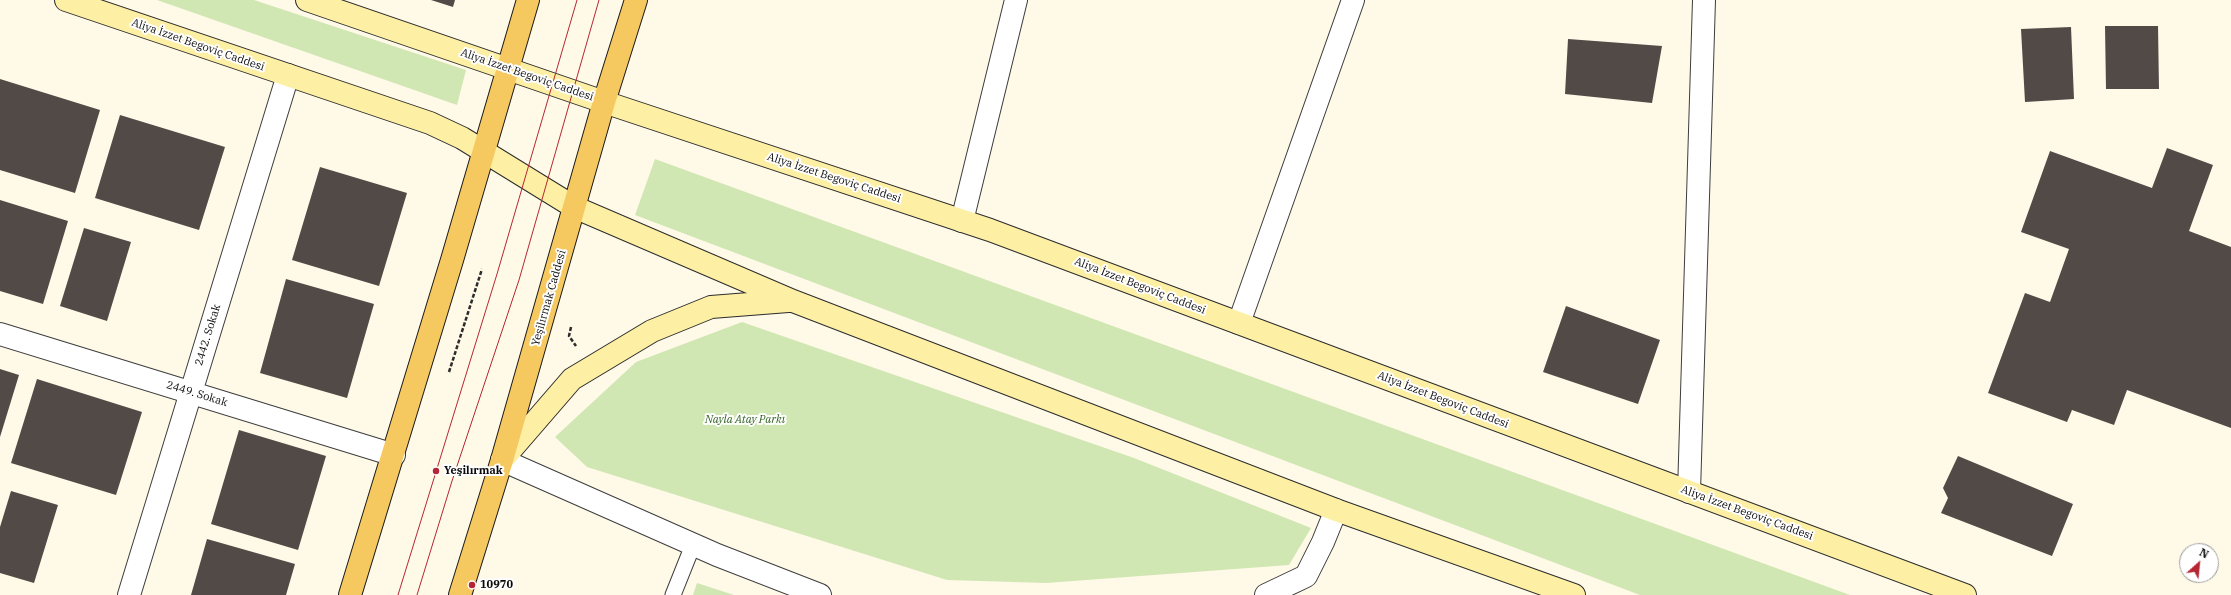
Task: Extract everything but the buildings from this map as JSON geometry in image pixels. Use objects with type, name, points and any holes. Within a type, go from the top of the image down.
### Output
[{"type":"main road","name":"Aliya İzzet Begoviç Caddesi","points":[[66,0],[430,123],[462,138],[574,207],[793,301],[1336,510],[1574,595]]},
{"type":"main road","name":"Aliya İzzet Begoviç Caddesi","points":[[307,0],[604,102],[962,221],[1239,323],[1965,595]]},
{"type":"main road","points":[[350,595],[394,455],[482,150],[528,0]]},
{"type":"main road","name":"Yeşilırmak Caddesi","points":[[460,595],[502,460],[604,102],[636,0]]},
{"type":"main road","points":[[502,460],[572,379],[652,332],[711,307],[793,301]]},
{"type":"street","points":[[962,221],[1016,0]]},
{"type":"street","points":[[1239,323],[1353,0]]},
{"type":"street","points":[[1689,492],[1704,0]]},
{"type":"street","name":"2442. Sokak","points":[[129,595],[288,75]]},
{"type":"street","name":"2449. Sokak","points":[[0,334],[394,455]]},
{"type":"street","points":[[502,460],[693,545],[820,595]]},
{"type":"street","points":[[1266,595],[1306,576],[1323,542],[1336,510]]},
{"type":"lane","points":[[673,595],[693,545]]},
{"type":"path","points":[[449,372],[482,269]]},
{"type":"path","points":[[572,320],[569,336],[591,368]]},
{"type":"green space","points":[[157,0],[254,0],[466,70],[457,105]]},
{"type":"green space","points":[[655,159],[1850,595],[1640,595],[635,215]]},
{"type":"green space","name":"Nayla Atay Parkı","points":[[742,322],[1134,458],[1311,528],[1289,565],[1046,583],[947,580],[587,467],[555,437],[636,362]]},
{"type":"green space","points":[[697,583],[734,595],[693,595]]},
{"type":"tram line","points":[[398,595],[497,274],[577,0]]},
{"type":"tram line","points":[[417,595],[452,481],[519,280],[599,0]]},
{"type":"place","name":"Yeşilırmak","points":[[436,471]]},
{"type":"place","name":"10970","points":[[472,585]]}]
